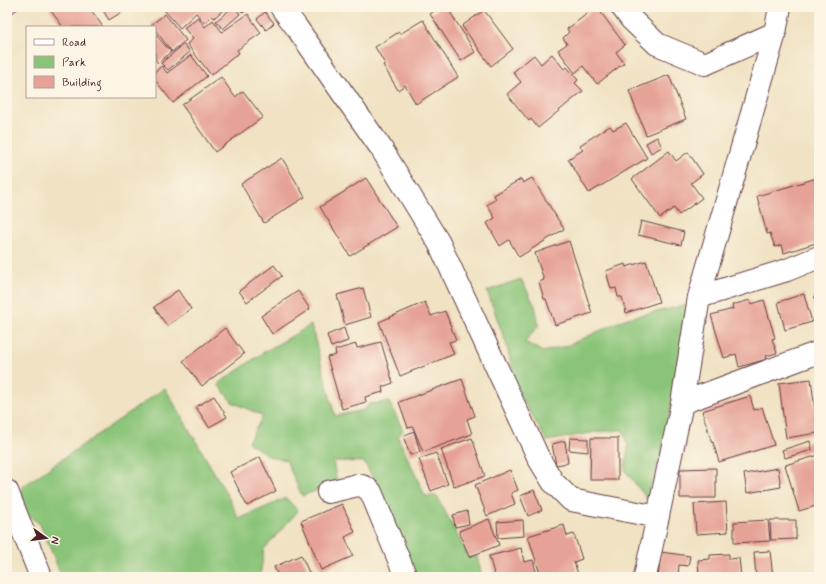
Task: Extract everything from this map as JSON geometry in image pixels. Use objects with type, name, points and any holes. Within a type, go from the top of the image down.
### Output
[{"type":"street","points":[[281,7],[382,148],[439,243],[539,459],[553,482],[571,500],[658,517]]},
{"type":"street","points":[[622,7],[631,19],[657,44],[705,64],[775,33]]},
{"type":"street","points":[[645,577],[682,403],[699,296],[775,33],[780,7]]},
{"type":"street","points":[[699,296],[786,270],[819,257]]},
{"type":"street","points":[[682,403],[819,352]]},
{"type":"street","points":[[328,492],[358,485],[365,487],[371,492],[406,577]]},
{"type":"street","points":[[7,492],[35,574]]},
{"type":"green space","points":[[521,279],[535,306],[539,325],[525,342],[543,352],[569,345],[627,318],[692,304],[661,455],[647,499],[625,470],[628,446],[623,430],[596,432],[547,441],[518,392],[506,343],[487,291]]},
{"type":"green space","points":[[311,325],[335,416],[364,410],[369,404],[389,402],[403,430],[398,437],[425,496],[437,496],[469,558],[477,556],[482,577],[414,577],[377,485],[364,462],[333,461],[337,483],[302,496],[286,460],[270,457],[248,442],[263,416],[232,402],[218,384],[264,352]]},
{"type":"green space","points":[[165,388],[225,491],[239,519],[286,498],[298,511],[264,549],[260,577],[62,577],[40,524],[22,511],[22,487]]},
{"type":"building","points":[[7,7],[20,7],[7,17]]},
{"type":"building","points":[[48,7],[89,7],[102,26],[62,26]]},
{"type":"building","points":[[101,7],[130,7],[109,20]]},
{"type":"building","points":[[167,7],[227,7],[214,18],[212,16],[205,23],[196,13],[180,28],[164,10]]},
{"type":"building","points":[[235,7],[240,14],[223,29],[216,21]]},
{"type":"building","points":[[238,7],[250,7],[243,13]]},
{"type":"building","points":[[440,7],[447,7],[475,52],[461,61],[430,14]]},
{"type":"building","points":[[595,8],[598,11],[599,10],[625,45],[616,52],[624,63],[597,84],[583,66],[575,73],[558,50],[567,44],[563,38],[569,32],[567,29]]},
{"type":"building","points":[[484,10],[513,49],[491,66],[462,26]]},
{"type":"building","points":[[265,12],[274,23],[266,30],[257,19]]},
{"type":"building","points":[[165,14],[186,40],[172,52],[156,31],[156,26],[151,25]]},
{"type":"building","points":[[248,14],[261,33],[237,50],[239,53],[211,75],[187,44],[193,39],[184,28],[198,17],[205,27],[213,20],[222,32]]},
{"type":"building","points":[[423,20],[458,77],[416,104],[405,85],[398,90],[383,65],[385,64],[375,47],[399,32],[400,34]]},
{"type":"building","points":[[156,35],[171,52],[158,63],[156,61]]},
{"type":"building","points":[[184,44],[190,52],[168,70],[161,63]]},
{"type":"building","points":[[552,54],[564,69],[567,67],[578,80],[575,83],[583,91],[538,128],[531,119],[529,121],[507,94],[521,82],[513,72],[534,55],[541,64]]},
{"type":"building","points":[[191,55],[207,76],[173,103],[156,81],[156,70],[162,66],[167,73]]},
{"type":"building","points":[[669,75],[686,119],[646,135],[629,91]]},
{"type":"building","points":[[221,77],[235,97],[243,91],[263,117],[215,152],[182,105]]},
{"type":"building","points":[[626,123],[647,158],[589,193],[568,159],[583,150],[580,145],[610,126],[613,130]]},
{"type":"building","points":[[657,137],[662,147],[651,153],[646,143]]},
{"type":"building","points":[[669,151],[676,161],[688,152],[703,174],[691,183],[702,198],[679,215],[674,208],[660,218],[632,179]]},
{"type":"building","points":[[282,158],[305,197],[264,223],[241,184]]},
{"type":"building","points":[[366,178],[397,227],[350,256],[320,207]]},
{"type":"building","points":[[532,178],[564,229],[519,257],[509,240],[500,246],[487,223],[495,218],[487,205],[496,199],[494,195],[521,179],[523,183]]},
{"type":"building","points":[[817,178],[819,185],[819,242],[784,253],[782,245],[775,247],[770,233],[767,234],[757,196]]},
{"type":"building","points":[[641,221],[684,232],[681,245],[638,235]]},
{"type":"building","points":[[569,241],[592,313],[555,325],[546,299],[544,299],[539,282],[544,280],[535,253]]},
{"type":"building","points":[[646,261],[659,302],[626,313],[622,297],[618,297],[616,288],[611,289],[606,271],[625,264],[626,267]]},
{"type":"building","points":[[274,265],[282,276],[247,302],[239,291]]},
{"type":"building","points":[[363,288],[371,317],[345,325],[337,295]]},
{"type":"building","points":[[178,290],[191,309],[167,326],[154,307]]},
{"type":"building","points":[[298,291],[310,309],[272,334],[261,316]]},
{"type":"building","points":[[804,294],[812,322],[785,330],[778,302]]},
{"type":"building","points":[[819,294],[819,309],[814,296]]},
{"type":"building","points":[[750,300],[752,304],[764,300],[775,338],[772,339],[777,353],[766,356],[767,359],[739,367],[736,354],[724,358],[711,315],[733,309],[732,305]]},
{"type":"building","points":[[425,302],[431,316],[445,311],[456,340],[449,342],[454,354],[400,376],[379,322]]},
{"type":"building","points":[[225,328],[244,354],[202,386],[183,361]]},
{"type":"building","points":[[344,328],[348,341],[331,347],[327,335]]},
{"type":"building","points":[[381,342],[393,383],[382,387],[383,392],[365,397],[366,402],[342,409],[327,357],[336,355],[335,350],[356,344],[357,348]]},
{"type":"building","points":[[462,379],[475,416],[467,419],[472,434],[423,452],[413,427],[408,428],[399,402]]},
{"type":"building","points":[[811,379],[818,433],[786,438],[779,383]]},
{"type":"building","points":[[214,396],[227,417],[209,427],[196,407]]},
{"type":"building","points":[[750,396],[754,410],[762,407],[774,445],[719,462],[702,411]]},
{"type":"building","points":[[414,431],[420,452],[410,455],[403,436]]},
{"type":"building","points":[[472,438],[485,476],[454,487],[441,449]]},
{"type":"building","points":[[570,438],[588,439],[588,452],[569,450]]},
{"type":"building","points":[[591,438],[618,438],[618,480],[590,480]]},
{"type":"building","points":[[565,441],[568,463],[556,465],[552,444]]},
{"type":"building","points":[[810,441],[812,450],[785,458],[782,450]]},
{"type":"building","points":[[436,453],[448,484],[431,491],[419,459]]},
{"type":"building","points":[[819,455],[819,505],[799,511],[785,465]]},
{"type":"building","points":[[260,457],[276,491],[247,506],[230,472]]},
{"type":"building","points":[[716,468],[716,498],[680,498],[680,469]]},
{"type":"building","points":[[778,468],[781,487],[747,493],[744,474]]},
{"type":"building","points":[[510,470],[518,490],[511,493],[515,504],[487,516],[475,485]]},
{"type":"building","points":[[534,490],[542,510],[528,516],[520,496]]},
{"type":"building","points":[[726,502],[728,532],[696,534],[694,504]]},
{"type":"building","points":[[342,504],[355,532],[345,537],[353,556],[321,570],[301,521]]},
{"type":"building","points":[[467,511],[469,524],[455,527],[453,515]]},
{"type":"building","points":[[489,519],[499,545],[469,557],[459,531]]},
{"type":"building","points":[[523,520],[524,536],[498,538],[497,522]]},
{"type":"building","points":[[768,520],[770,541],[734,543],[734,522]]},
{"type":"building","points":[[770,520],[796,520],[796,539],[771,540]]},
{"type":"building","points":[[564,525],[567,536],[574,534],[582,559],[574,562],[578,574],[567,577],[541,577],[528,536]]},
{"type":"building","points":[[521,548],[524,562],[533,560],[537,576],[495,577],[489,556]]},
{"type":"building","points":[[770,551],[773,577],[756,577],[754,552]]},
{"type":"building","points":[[661,552],[690,556],[688,566],[679,565],[678,577],[658,577]]},
{"type":"building","points":[[729,554],[729,559],[739,558],[741,577],[699,577],[698,560],[710,559],[710,555]]},
{"type":"building","points":[[301,555],[311,577],[279,577],[274,567]]}]
